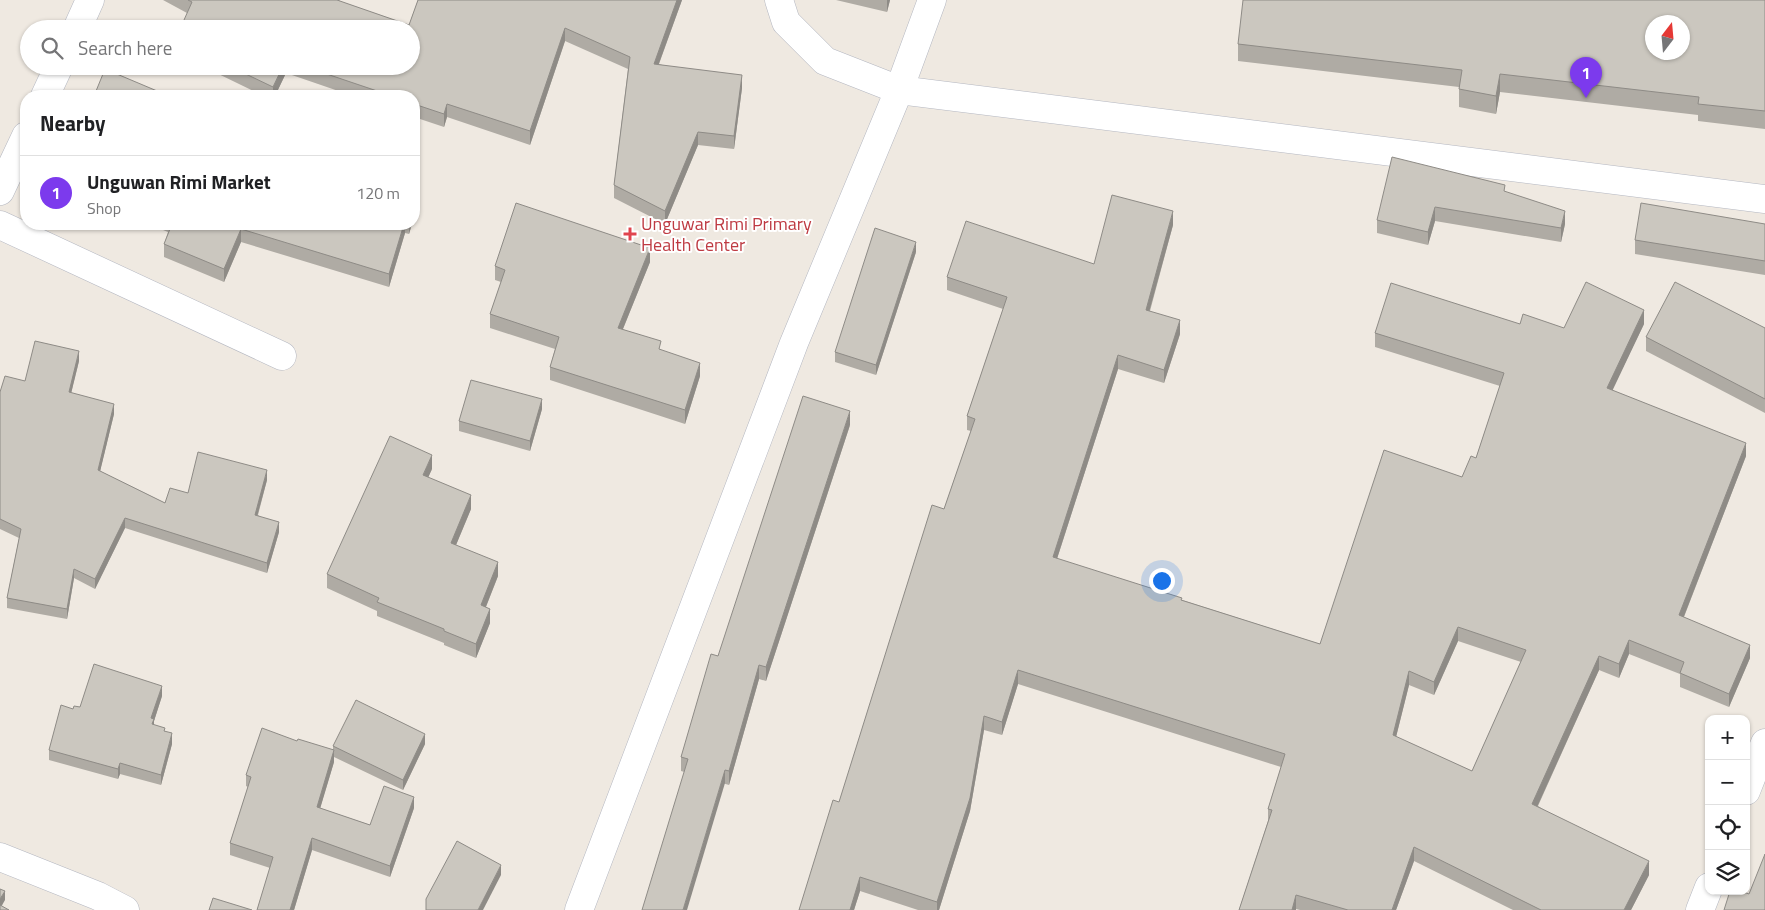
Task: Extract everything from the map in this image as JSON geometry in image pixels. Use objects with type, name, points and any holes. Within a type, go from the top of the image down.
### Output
[{"type":"street","points":[[81,20],[90,0]]},
{"type":"street","points":[[779,0],[786,22],[825,61],[899,90],[1765,199]]},
{"type":"street","points":[[579,910],[794,343],[899,90],[932,0]]},
{"type":"street","points":[[48,90],[55,75]]},
{"type":"street","points":[[0,191],[20,149]]},
{"type":"street","points":[[0,225],[282,356]]},
{"type":"street","points":[[1750,781],[1765,743]]},
{"type":"street","points":[[0,857],[114,907]]},
{"type":"street","points":[[1700,910],[1706,895]]},
{"type":"building","points":[[188,0],[337,0],[395,20],[184,20],[192,2]]},
{"type":"building","points":[[418,0],[677,0],[654,64],[742,75],[734,136],[698,132],[665,211],[614,185],[630,57],[565,28],[530,131],[447,104],[444,114],[420,106],[420,90],[374,90],[330,75],[420,75],[420,20],[411,20]]},
{"type":"building","points":[[1243,0],[1765,0],[1765,111],[1698,104],[1699,97],[1500,74],[1496,96],[1459,89],[1462,70],[1238,44]]},
{"type":"building","points":[[103,75],[119,75],[155,90],[96,90]]},
{"type":"building","points":[[248,75],[279,75],[273,87]]},
{"type":"building","points":[[1392,157],[1505,185],[1504,191],[1565,211],[1561,228],[1435,207],[1428,232],[1377,220]]},
{"type":"building","points":[[1112,195],[1173,211],[1146,310],[1180,320],[1164,370],[1118,355],[1053,557],[1320,644],[1384,450],[1462,477],[1471,456],[1476,458],[1504,373],[1375,333],[1391,283],[1520,324],[1523,314],[1564,328],[1586,282],[1644,310],[1607,388],[1746,443],[1679,615],[1750,645],[1729,694],[1680,673],[1684,662],[1629,640],[1619,664],[1599,656],[1532,804],[1649,861],[1624,910],[1541,910],[1414,847],[1392,910],[1348,910],[1296,895],[1292,910],[1239,910],[1272,810],[1268,809],[1285,754],[1018,670],[1002,722],[984,716],[970,798],[937,902],[860,877],[850,910],[799,910],[833,800],[839,802],[932,505],[944,509],[975,419],[967,416],[1007,297],[947,277],[966,221],[1094,264]],"holes":[[[1458,627],[1526,650],[1472,771],[1393,735],[1409,671],[1434,682]]]},
{"type":"building","points":[[516,203],[650,248],[618,328],[661,341],[659,349],[700,363],[685,410],[550,367],[559,337],[490,314],[505,270],[495,266]]},
{"type":"building","points":[[1641,203],[1765,224],[1765,261],[1635,240]]},
{"type":"building","points":[[875,228],[916,242],[876,365],[835,352]]},
{"type":"building","points":[[170,230],[241,230],[224,269],[164,244]]},
{"type":"building","points":[[244,230],[402,230],[389,274]]},
{"type":"building","points":[[1675,282],[1765,328],[1765,399],[1646,337]]},
{"type":"building","points":[[35,341],[79,351],[69,392],[114,404],[98,470],[165,503],[170,488],[188,493],[198,452],[267,470],[255,515],[279,522],[267,563],[125,518],[95,579],[74,569],[67,609],[7,598],[21,529],[0,519],[0,392],[5,376],[25,381]]},
{"type":"building","points":[[471,380],[542,399],[530,441],[459,421]]},
{"type":"building","points":[[803,396],[850,411],[766,667],[759,665],[729,771],[725,770],[683,910],[642,910],[688,759],[681,757],[711,654],[718,656]]},
{"type":"building","points":[[390,436],[432,455],[423,475],[471,495],[451,543],[498,562],[481,605],[490,609],[476,644],[377,602],[379,598],[327,574]]},
{"type":"building","points":[[94,664],[162,686],[151,718],[154,719],[152,724],[165,728],[164,731],[172,733],[161,775],[120,763],[118,769],[49,750],[61,705],[73,709],[74,706],[80,707]]},
{"type":"building","points":[[356,700],[425,734],[403,780],[333,746]]},
{"type":"building","points":[[262,728],[297,741],[298,739],[334,750],[317,807],[370,825],[384,786],[414,797],[390,866],[312,838],[290,910],[257,910],[273,857],[230,843],[251,777],[246,775]]},
{"type":"building","points":[[457,841],[501,865],[478,910],[426,910],[426,899]]},
{"type":"building","points":[[1765,854],[1765,910],[1724,910],[1729,895],[1750,895]]},
{"type":"building","points":[[0,889],[5,891],[0,899]]},
{"type":"building","points":[[213,898],[252,910],[209,910]]},
{"type":"building","points":[[0,905],[9,910],[0,910]]},
{"type":"place","name":"Unguwan Rimi Market","points":[[1586,98]]},
{"type":"place","name":"Unguwar Rimi Primary Health Center","points":[[630,234]]}]
